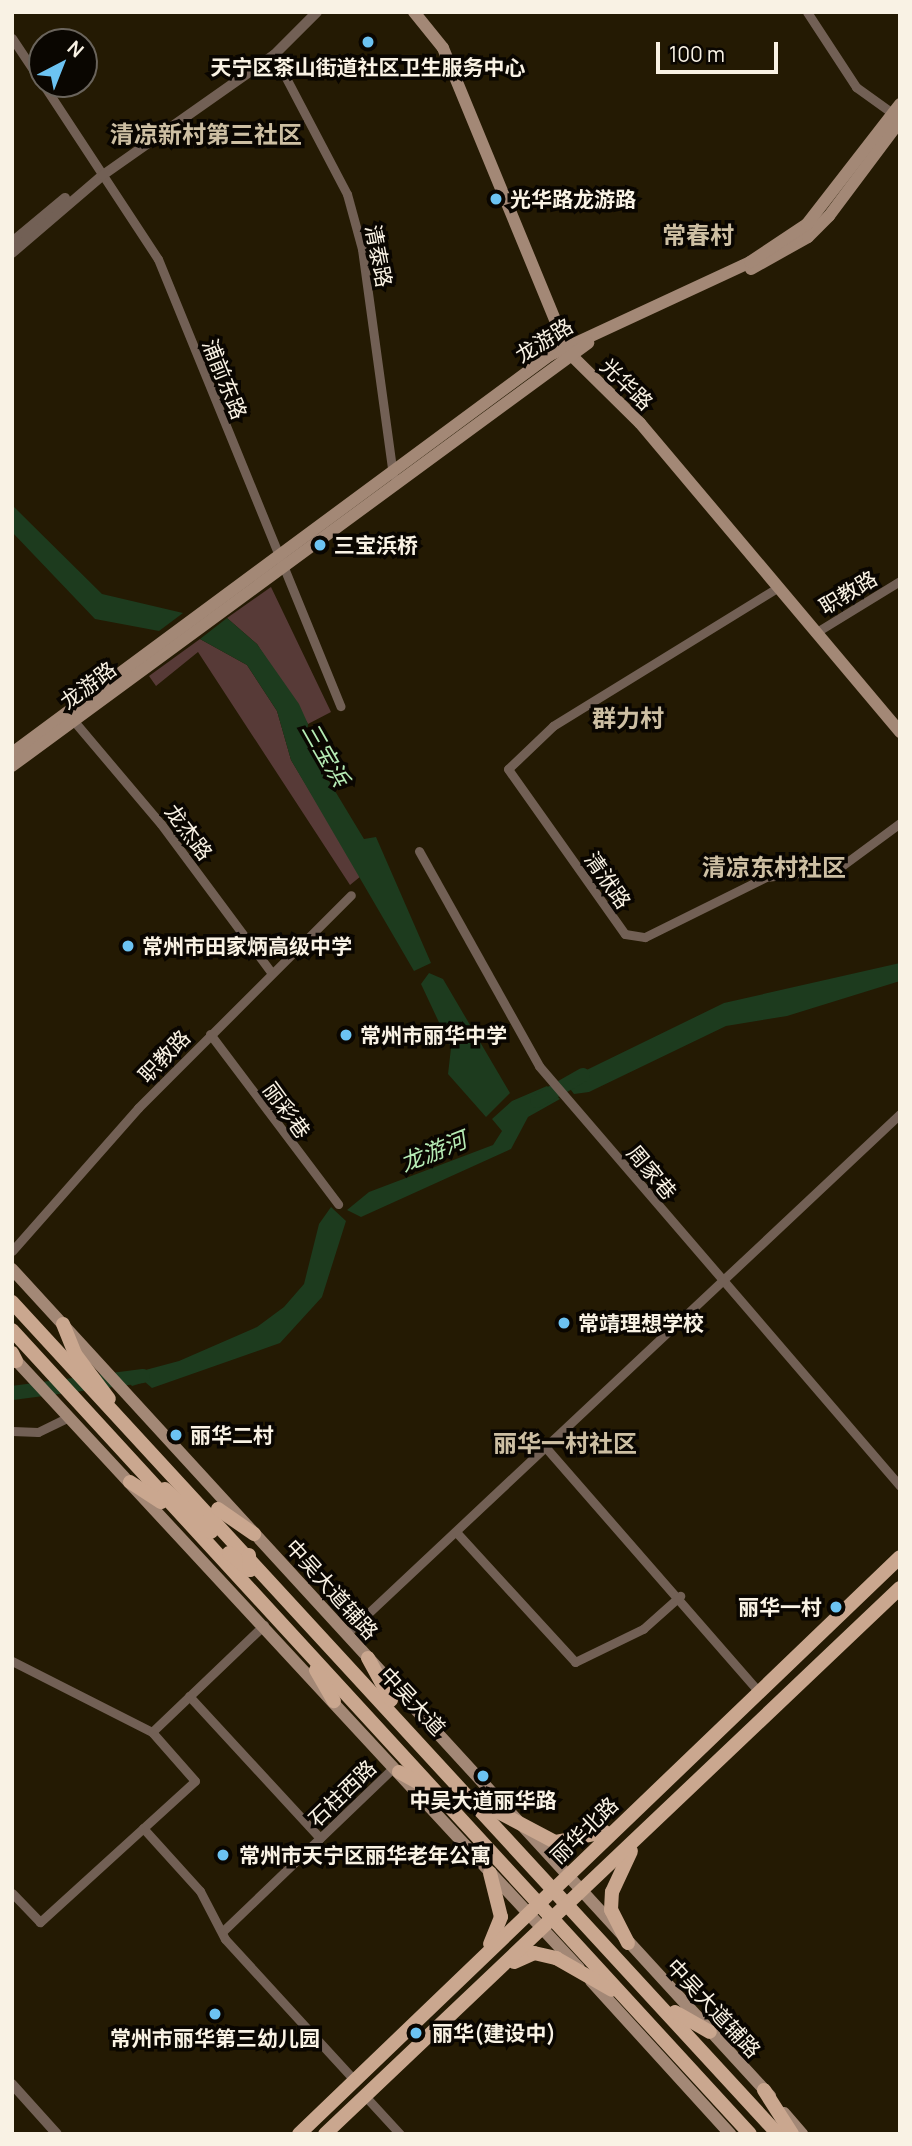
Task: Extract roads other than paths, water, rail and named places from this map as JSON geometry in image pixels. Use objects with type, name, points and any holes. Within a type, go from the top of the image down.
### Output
[{"type":"main road","name":"光华路","points":[[414,12],[443,48],[567,350],[640,423],[900,732]]},
{"type":"main road","name":"龙游路","points":[[12,766],[204,615],[567,350],[808,237],[898,114]]},
{"type":"main road","name":"龙游路","points":[[12,753],[181,633]]},
{"type":"main road","points":[[12,1269],[63,1324],[86,1367]]},
{"type":"main road","points":[[13,1304],[86,1367]]},
{"type":"main road","name":"中吴大道","points":[[12,1330],[750,2134]]},
{"type":"main road","points":[[14,1357],[397,1769],[730,2134]]},
{"type":"main road","name":"中吴大道","points":[[86,1367],[102,1384],[113,1407],[509,1835],[778,2134]]},
{"type":"main road","name":"中吴大道辅路","points":[[102,1384],[254,1534],[802,2134]]},
{"type":"main road","points":[[168,1466],[254,1534]]},
{"type":"main road","points":[[144,1474],[181,1499],[250,1570],[248,1553]]},
{"type":"main road","points":[[130,1482],[210,1546]]},
{"type":"main road","name":"丽华北路","points":[[299,2134],[900,1557]]},
{"type":"main road","name":"丽华北路","points":[[325,2134],[900,1588]]},
{"type":"main road","points":[[280,1620],[278,1604],[385,1701]]},
{"type":"main road","points":[[295,1636],[334,1701]]},
{"type":"main road","points":[[368,1658],[400,1717]]},
{"type":"main road","points":[[397,1769],[440,1794]]},
{"type":"main road","points":[[473,1797],[522,1826],[573,1843],[624,1821]]},
{"type":"main road","points":[[628,1943],[611,1910],[612,1892],[642,1833]]},
{"type":"main road","points":[[489,1848],[516,1864],[521,1859],[509,1835]]},
{"type":"main road","points":[[485,1954],[501,1917],[490,1872]]},
{"type":"main road","points":[[601,1969],[589,1946],[594,1940],[617,1955]]},
{"type":"main road","points":[[503,1966],[534,1953],[582,1972],[656,2029]]},
{"type":"main road","points":[[664,2006],[710,2032]]},
{"type":"main road","points":[[764,2090],[792,2134]]},
{"type":"street","points":[[12,253],[103,175],[274,55],[317,12]]},
{"type":"street","points":[[807,12],[856,87],[898,114]]},
{"type":"street","name":"浦前东路","points":[[12,38],[28,62]]},
{"type":"street","name":"清泰路","points":[[274,55],[347,194],[362,249],[394,476]]},
{"type":"street","name":"浦前东路","points":[[52,98],[158,260],[340,705]]},
{"type":"street","points":[[12,242],[85,181],[103,175]]},
{"type":"street","name":"职教路","points":[[815,633],[900,581]]},
{"type":"street","name":"清洑路","points":[[777,588],[553,726],[508,769],[625,934],[645,937],[766,877],[851,863],[900,823]]},
{"type":"street","name":"龙杰路","points":[[73,720],[161,824],[270,971]]},
{"type":"street","name":"周家巷","points":[[419,851],[539,1066],[575,1105],[723,1285],[900,1486]]},
{"type":"street","name":"职教路","points":[[12,1251],[210,1034],[270,971],[351,895]]},
{"type":"street","name":"丽彩巷","points":[[210,1034],[338,1204]]},
{"type":"street","points":[[346,1634],[723,1285],[900,1114]]},
{"type":"street","points":[[12,1431],[38,1432],[69,1418]]},
{"type":"street","points":[[547,1450],[680,1596],[760,1693]]},
{"type":"street","points":[[457,1533],[575,1662],[643,1629],[680,1596]]},
{"type":"street","points":[[152,1732],[264,1625]]},
{"type":"street","points":[[12,1661],[152,1732],[195,1781],[40,1922],[12,1893]]},
{"type":"street","points":[[189,1696],[320,1838]]},
{"type":"street","name":"石柱西路","points":[[222,1932],[397,1769]]},
{"type":"street","points":[[143,1828],[200,1891],[222,1932],[354,2080]]},
{"type":"street","points":[[12,2084],[57,2134]]},
{"type":"street","points":[[365,2096],[400,2134]]},
{"type":"waterway","name":"龙游河","points":[[537,1101],[583,1075]]},
{"type":"waterway","name":"龙游河","points":[[12,1393],[143,1376]]},
{"type":"place","name":"天宁区茶山街道社区卫生服务中心","points":[[368,42]]},
{"type":"place","name":"光华路龙游路","points":[[496,199]]},
{"type":"place","name":"三宝浜桥","points":[[320,545]]},
{"type":"place","name":"常州市田家炳高级中学","points":[[128,946]]},
{"type":"place","name":"常州市丽华中学","points":[[346,1035]]},
{"type":"place","name":"常靖理想学校","points":[[564,1323]]},
{"type":"place","name":"丽华二村","points":[[176,1435]]},
{"type":"place","name":"丽华一村","points":[[836,1607]]},
{"type":"place","name":"中吴大道丽华路","points":[[483,1776]]},
{"type":"place","name":"常州市天宁区丽华老年公寓","points":[[223,1855]]},
{"type":"place","name":"常州市丽华第三幼儿园","points":[[215,2014]]},
{"type":"place","name":"丽华(建设中)","points":[[416,2033]]},
{"type":"district","name":"清凉新村第三社区","points":[[206,134]]},
{"type":"district","name":"常春村","points":[[698,235]]},
{"type":"district","name":"群力村","points":[[628,718]]},
{"type":"district","name":"清凉东村社区","points":[[774,867]]},
{"type":"district","name":"丽华一村社区","points":[[565,1443]]},
{"type":"water label","name":"三宝浜","points":[[326,754]]}]
